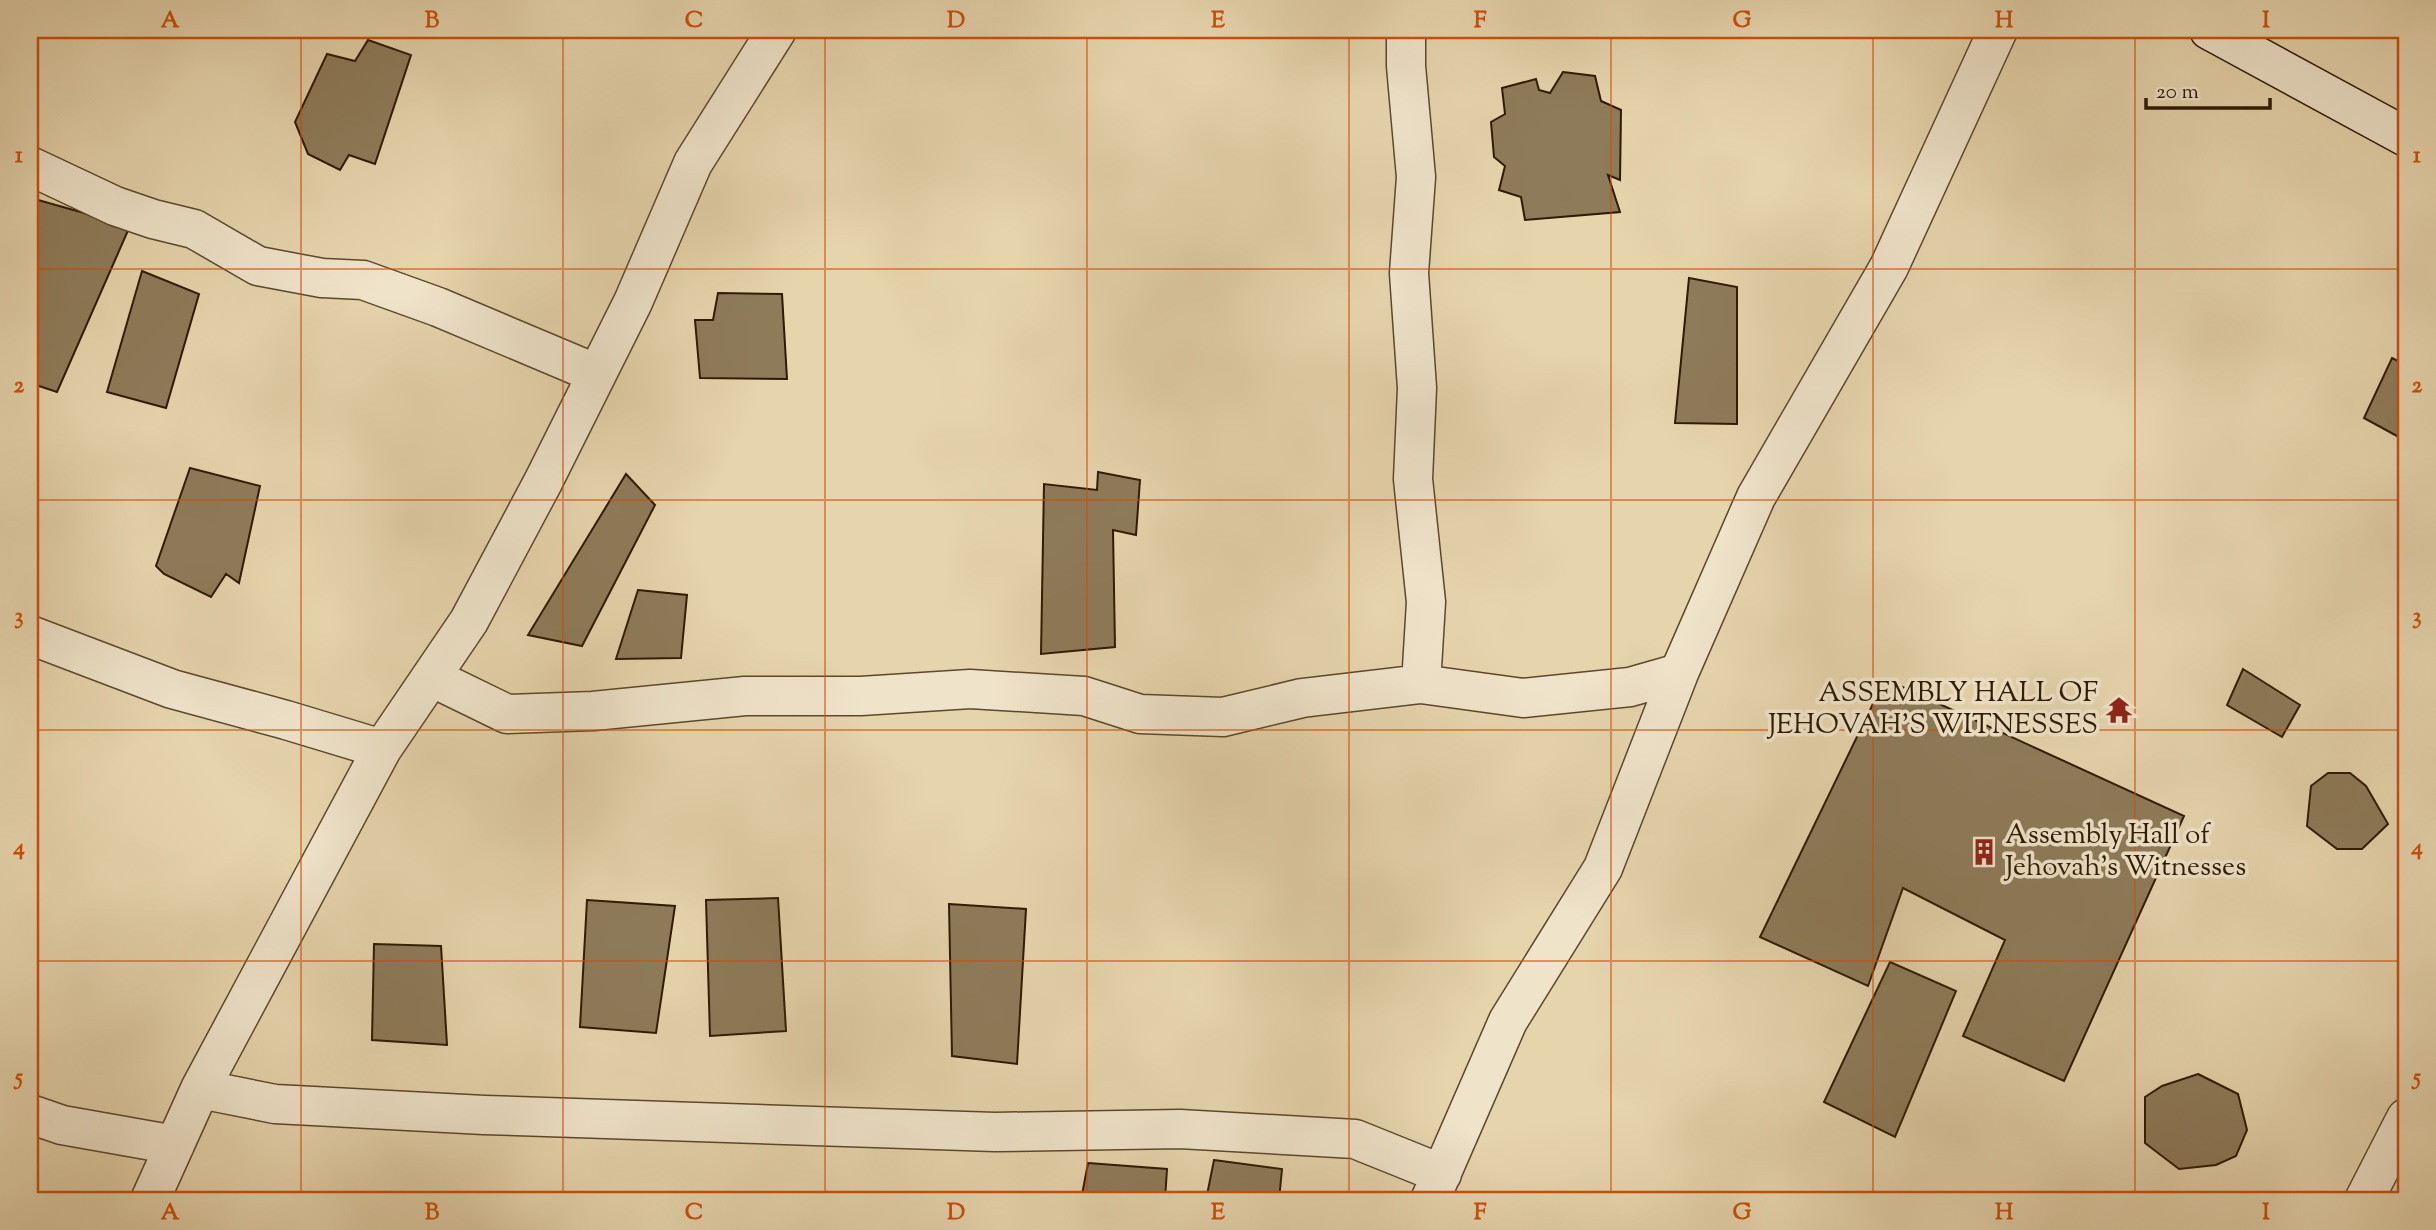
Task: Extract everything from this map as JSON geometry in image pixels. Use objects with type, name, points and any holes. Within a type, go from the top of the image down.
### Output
[{"type":"street","points":[[150,1200],[200,1089],[382,750],[470,621],[633,302],[693,163],[777,30]]},
{"type":"street","points":[[1406,30],[1406,66],[1416,177],[1409,274],[1417,388],[1413,479],[1426,602],[1421,684]]},
{"type":"street","points":[[200,1089],[275,1104],[484,1115],[995,1132],[1180,1129],[1355,1139],[1436,1187],[1508,1021],[1603,868],[1679,673],[1756,497],[1889,267],[1998,30]]},
{"type":"street","points":[[2221,32],[2406,137]]},
{"type":"street","points":[[30,166],[115,206],[194,229],[258,266],[322,278],[363,280],[438,307],[597,374]]},
{"type":"street","points":[[30,635],[172,689],[382,750]]},
{"type":"street","points":[[431,677],[507,713],[593,712],[745,696],[861,696],[970,689],[1084,696],[1140,713],[1223,717],[1302,698],[1421,684],[1522,698],[1630,687],[1679,673]]},
{"type":"street","points":[[30,1114],[62,1125],[175,1145]]},
{"type":"street","points":[[2364,1200],[2406,1118]]},
{"type":"building","points":[[368,40],[411,55],[375,164],[349,155],[340,170],[308,154],[295,122],[327,54],[355,61]]},
{"type":"building","points":[[1563,72],[1595,76],[1601,101],[1621,110],[1620,180],[1608,175],[1620,212],[1525,220],[1521,197],[1499,190],[1505,166],[1494,157],[1491,122],[1505,114],[1502,88],[1536,79],[1539,90],[1550,93]]},
{"type":"building","points":[[31,198],[130,226],[57,392],[30,383]]},
{"type":"building","points":[[142,271],[199,294],[166,408],[107,392]]},
{"type":"building","points":[[1689,278],[1737,287],[1737,424],[1675,423]]},
{"type":"building","points":[[718,293],[782,294],[787,379],[700,378],[695,320],[713,320]]},
{"type":"building","points":[[2392,358],[2406,365],[2406,441],[2364,418]]},
{"type":"building","points":[[190,468],[260,486],[239,583],[226,574],[211,597],[164,574],[156,566]]},
{"type":"building","points":[[1098,472],[1140,480],[1136,535],[1113,530],[1115,647],[1041,654],[1044,484],[1097,490]]},
{"type":"building","points":[[626,474],[655,505],[582,646],[528,635]]},
{"type":"building","points":[[638,590],[687,595],[681,658],[616,659]]},
{"type":"building","points":[[2243,669],[2300,705],[2282,737],[2227,705]]},
{"type":"building","name":"Assembly Hall of Jehovah's Witnesses","points":[[1885,679],[2184,816],[2064,1081],[1963,1036],[2005,940],[1903,888],[1868,986],[1760,937]]},
{"type":"building","points":[[2328,773],[2350,773],[2366,786],[2388,824],[2362,849],[2337,849],[2307,826],[2311,786]]},
{"type":"building","points":[[778,898],[786,1031],[710,1036],[706,900]]},
{"type":"building","points":[[587,900],[675,906],[656,1033],[580,1027]]},
{"type":"building","points":[[949,904],[1026,909],[1017,1064],[952,1056]]},
{"type":"building","points":[[374,944],[441,946],[447,1045],[372,1040]]},
{"type":"building","points":[[1890,962],[1956,991],[1895,1137],[1824,1102]]},
{"type":"building","points":[[2198,1074],[2238,1094],[2247,1130],[2236,1156],[2216,1165],[2179,1169],[2145,1143],[2145,1097],[2162,1086]]},
{"type":"building","points":[[1214,1160],[1282,1169],[1279,1200],[1206,1200]]},
{"type":"building","points":[[1088,1163],[1167,1169],[1165,1200],[1081,1200]]},
{"type":"place","name":"ASSEMBLY HALL OF JEHOVAH'S WITNESSES","points":[[2119,710]]},
{"type":"place","name":"Assembly Hall of Jehovah's Witnesses","points":[[1984,852]]}]
